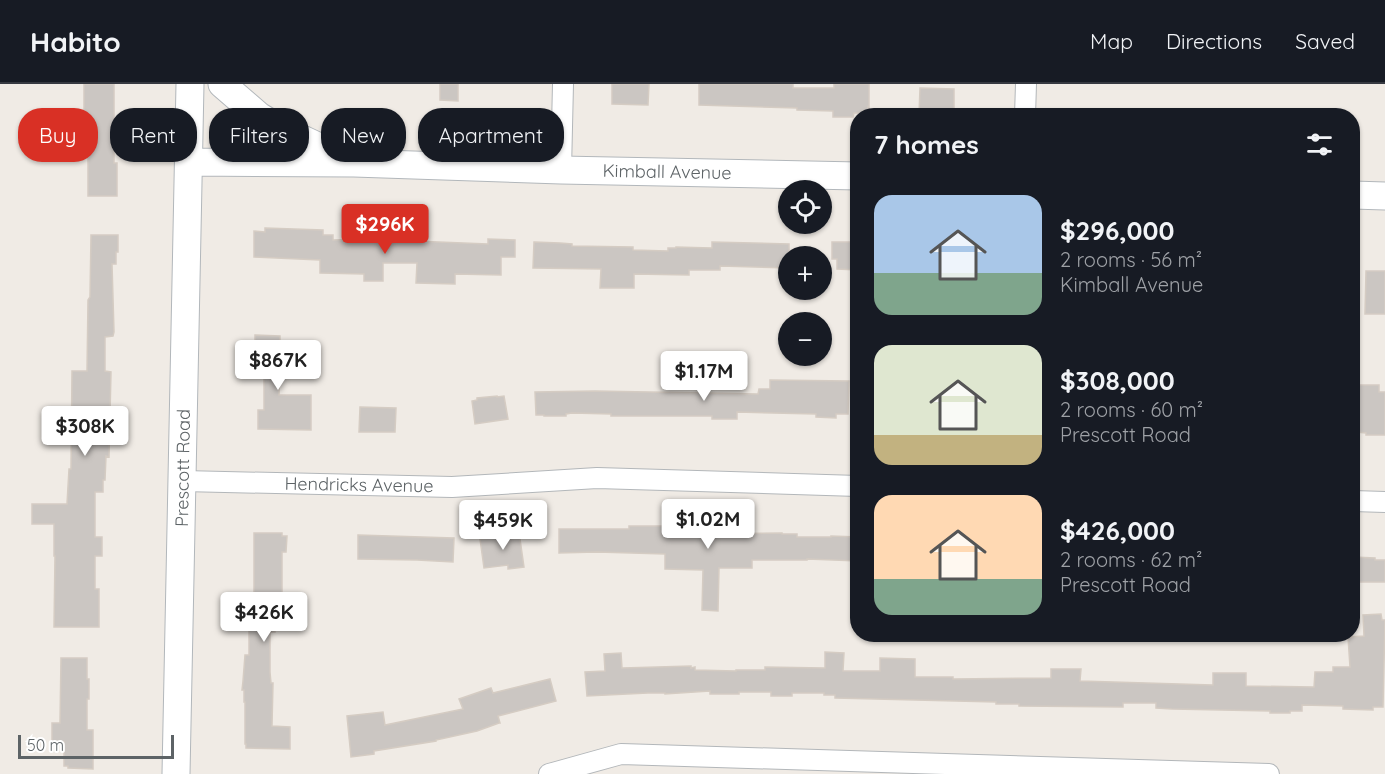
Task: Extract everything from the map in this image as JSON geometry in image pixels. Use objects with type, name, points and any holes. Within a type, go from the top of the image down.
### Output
[{"type":"main road","name":"Prescott Road","points":[[190,84],[190,108]]},
{"type":"main road","points":[[222,84],[259,116],[279,128],[354,163]]},
{"type":"main road","name":"Prescott Road","points":[[176,774],[189,162]]},
{"type":"main road","name":"Kimball Avenue","points":[[189,162],[354,163],[850,176]]},
{"type":"main road","points":[[1360,195],[1385,196]]},
{"type":"street","points":[[561,170],[563,84]]},
{"type":"street","points":[[1025,108],[1026,84]]},
{"type":"street","name":"Hendricks Avenue","points":[[183,481],[452,487],[597,478],[850,486]]},
{"type":"street","points":[[1360,501],[1385,502]]},
{"type":"street","points":[[549,774],[621,754],[1269,774]]},
{"type":"building","points":[[84,84],[114,84],[114,108],[110,108],[110,162],[117,163],[117,196],[88,196],[88,162],[98,162],[98,108],[84,108]]},
{"type":"building","points":[[440,84],[458,84],[458,101],[440,100]]},
{"type":"building","points":[[612,84],[649,84],[648,105],[612,104]]},
{"type":"building","points":[[699,84],[793,84],[793,88],[834,88],[834,84],[869,84],[869,108],[850,108],[850,117],[833,117],[833,111],[797,110],[797,108],[699,105]]},
{"type":"building","points":[[920,88],[954,89],[954,108],[919,108]]},
{"type":"building","points":[[265,228],[323,230],[323,235],[333,235],[333,240],[365,239],[488,244],[488,239],[515,240],[515,257],[501,257],[501,275],[455,274],[455,284],[416,283],[417,263],[383,263],[383,281],[364,281],[364,274],[320,273],[320,260],[254,257],[254,231],[265,232]]},
{"type":"building","points":[[91,235],[118,235],[116,264],[112,264],[114,332],[113,336],[105,337],[105,371],[111,372],[109,457],[106,456],[103,492],[95,492],[95,537],[102,537],[102,556],[95,556],[95,589],[99,589],[99,627],[54,627],[54,524],[32,524],[32,504],[67,504],[69,469],[71,469],[72,371],[87,371]]},
{"type":"building","points":[[534,242],[668,251],[668,248],[676,247],[712,248],[712,242],[789,244],[789,246],[778,246],[778,268],[720,266],[720,270],[689,270],[689,275],[634,274],[634,288],[600,288],[601,269],[533,268]]},
{"type":"building","points":[[832,242],[850,242],[850,270],[837,269],[837,259],[832,259]]},
{"type":"building","points":[[1366,271],[1385,271],[1385,314],[1365,314]]},
{"type":"building","points":[[255,335],[280,336],[279,395],[311,395],[311,430],[258,429],[258,410],[264,410],[264,374],[255,374]]},
{"type":"building","points":[[770,380],[849,381],[848,414],[836,414],[836,418],[816,417],[816,414],[737,412],[737,419],[712,419],[712,416],[611,416],[611,414],[572,413],[566,416],[536,415],[535,392],[758,394],[759,389],[770,389]]},
{"type":"building","points":[[1360,385],[1379,385],[1379,392],[1385,392],[1385,435],[1366,435],[1366,433],[1360,432]]},
{"type":"building","points":[[504,396],[508,419],[475,424],[472,401],[477,398]]},
{"type":"building","points":[[360,407],[396,408],[395,432],[359,432]]},
{"type":"building","points":[[629,526],[679,526],[679,531],[696,531],[696,534],[782,533],[797,534],[797,537],[850,537],[850,561],[752,560],[752,568],[719,568],[718,611],[702,610],[703,570],[665,569],[665,554],[559,553],[559,529],[629,529]]},
{"type":"building","points":[[519,532],[524,567],[508,569],[508,565],[484,568],[480,539]]},
{"type":"building","points":[[254,533],[282,533],[282,536],[287,536],[286,552],[282,552],[282,594],[285,594],[284,628],[275,628],[275,632],[270,632],[270,672],[271,683],[273,683],[272,726],[290,727],[290,749],[246,748],[245,744],[245,702],[244,690],[242,690],[245,655],[249,655],[249,614],[246,614],[246,593],[254,593]]},
{"type":"building","points":[[358,535],[454,538],[453,562],[358,559]]},
{"type":"building","points":[[1360,557],[1385,560],[1385,582],[1360,582]]},
{"type":"building","points":[[1381,614],[1382,620],[1385,620],[1383,707],[1373,707],[1373,710],[1343,709],[1343,706],[1302,705],[1302,711],[1270,713],[1270,711],[1156,708],[1156,703],[1123,703],[1123,707],[1019,706],[1019,704],[996,704],[996,702],[835,698],[835,695],[824,695],[824,693],[792,693],[792,696],[771,696],[771,692],[710,694],[710,691],[587,696],[585,672],[605,671],[604,654],[621,653],[622,668],[691,666],[691,668],[695,667],[695,670],[736,671],[765,670],[765,667],[825,668],[825,652],[844,653],[843,671],[880,671],[880,658],[915,659],[915,677],[1051,678],[1051,669],[1081,669],[1080,681],[1213,685],[1213,673],[1246,673],[1246,686],[1314,687],[1315,672],[1333,672],[1333,667],[1350,667],[1348,642],[1360,642],[1360,636],[1364,636],[1363,615]]},
{"type":"building","points":[[61,658],[87,658],[89,699],[87,699],[87,730],[93,730],[93,769],[64,766],[64,742],[52,741],[52,723],[60,723]]},
{"type":"building","points":[[550,679],[556,701],[498,716],[500,723],[436,741],[351,757],[347,716],[383,712],[385,725],[463,709],[459,699],[491,688],[493,693]]}]
